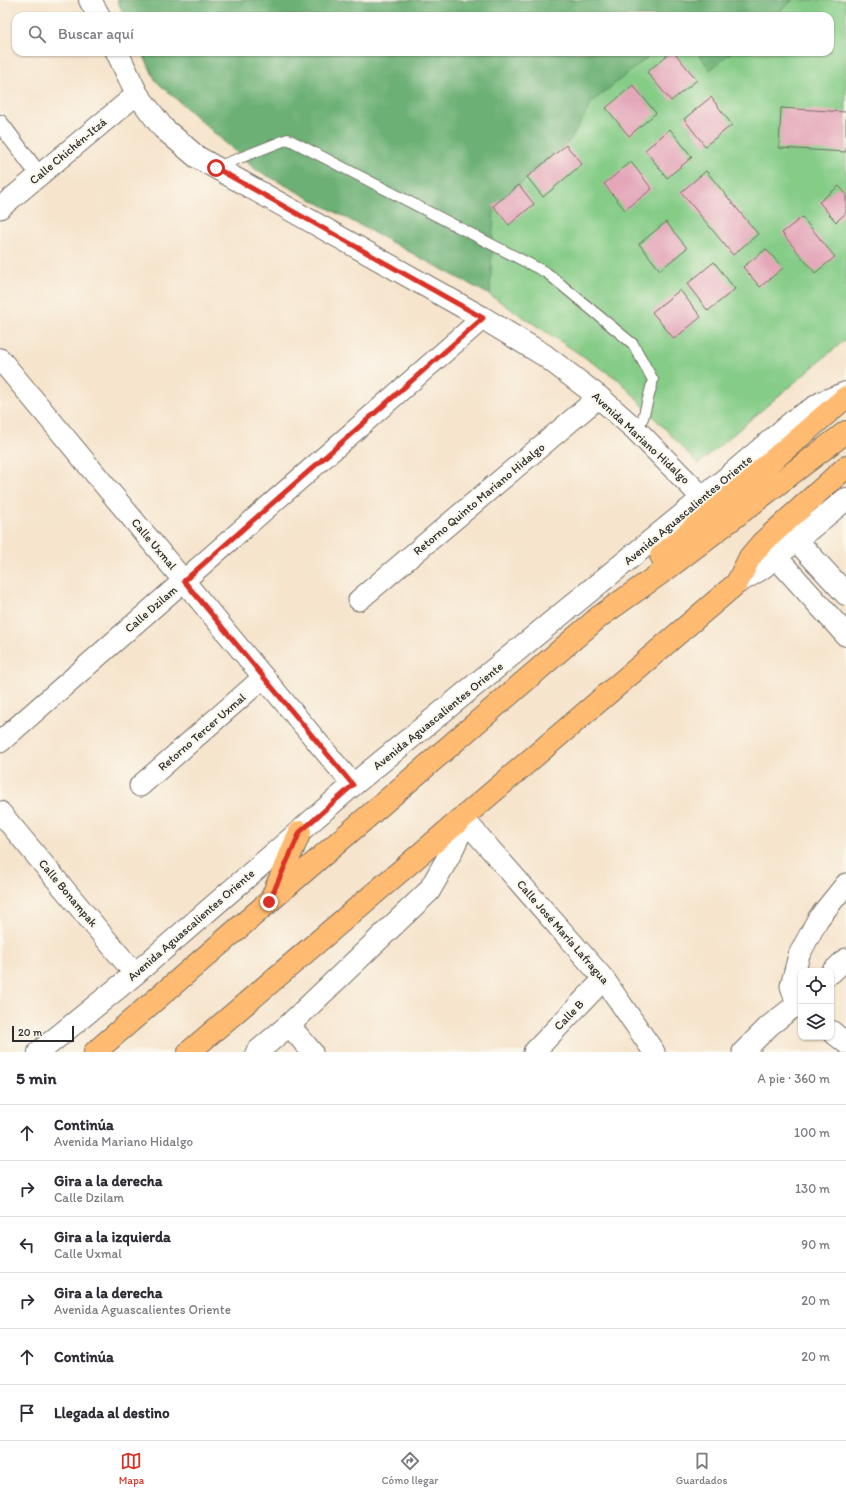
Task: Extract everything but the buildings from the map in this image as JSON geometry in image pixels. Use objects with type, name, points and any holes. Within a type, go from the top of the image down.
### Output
[{"type":"main road","points":[[95,1052],[599,617],[661,556],[846,398]]},
{"type":"main road","points":[[599,617],[668,568],[843,435]]},
{"type":"main road","points":[[189,1052],[737,583],[750,558],[769,550],[789,532],[846,466]]},
{"type":"main road","points":[[269,902],[300,832]]},
{"type":"street","points":[[90,0],[97,12]]},
{"type":"street","name":"Avenida Mariano Hidalgo","points":[[119,56],[137,94],[163,128],[197,157],[483,318],[544,355],[599,397],[636,430],[703,498]]},
{"type":"street","name":"Calle Chichén-Itzá","points":[[0,208],[137,94]]},
{"type":"street","points":[[0,123],[39,175]]},
{"type":"street","name":"Calle Dzilam","points":[[0,742],[483,318]]},
{"type":"street","name":"Calle Uxmal","points":[[0,359],[353,785]]},
{"type":"street","name":"Avenida Aguascalientes Oriente","points":[[39,1052],[135,974],[353,785],[703,498],[796,419],[823,402],[846,393]]},
{"type":"street","name":"Retorno Quinto Mariano Hidalgo","points":[[359,600],[599,397]]},
{"type":"street","points":[[846,499],[789,532],[846,594]]},
{"type":"street","points":[[769,550],[846,635]]},
{"type":"street","name":"Retorno Tercer Uxmal","points":[[140,786],[264,677]]},
{"type":"street","name":"Calle Bonampak","points":[[0,812],[135,974]]},
{"type":"street","points":[[257,1052],[289,1025],[428,891],[446,862],[459,835],[461,819]]},
{"type":"street","name":"Calle José María Lafragua","points":[[461,819],[604,979],[654,1052]]},
{"type":"street","points":[[798,1000],[791,986],[799,955],[818,919],[846,884]]},
{"type":"street","points":[[834,970],[846,959]]},
{"type":"street","name":"Calle B","points":[[534,1052],[604,979]]},
{"type":"street","points":[[743,1052],[769,1026],[798,1005]]},
{"type":"street","points":[[289,1025],[312,1052]]},
{"type":"street","points":[[834,1033],[846,1043]]},
{"type":"lane","points":[[216,168],[288,139],[547,273],[633,344],[653,380],[643,418],[636,430]]},
{"type":"green space","points":[[117,0],[846,0],[846,339],[698,464],[619,380],[490,295],[255,169],[156,81],[144,56],[834,56],[834,12],[123,12]]},
{"type":"green space","points":[[117,0],[793,0],[779,12],[123,12]]},
{"type":"green space","points":[[144,56],[649,56],[592,102],[566,145],[494,206],[490,295],[255,169],[156,81]]},
{"type":"green space","points":[[700,56],[727,56],[710,70]]},
{"type":"route","points":[[216,168],[483,318],[184,581],[353,785],[300,832],[269,902]]}]
